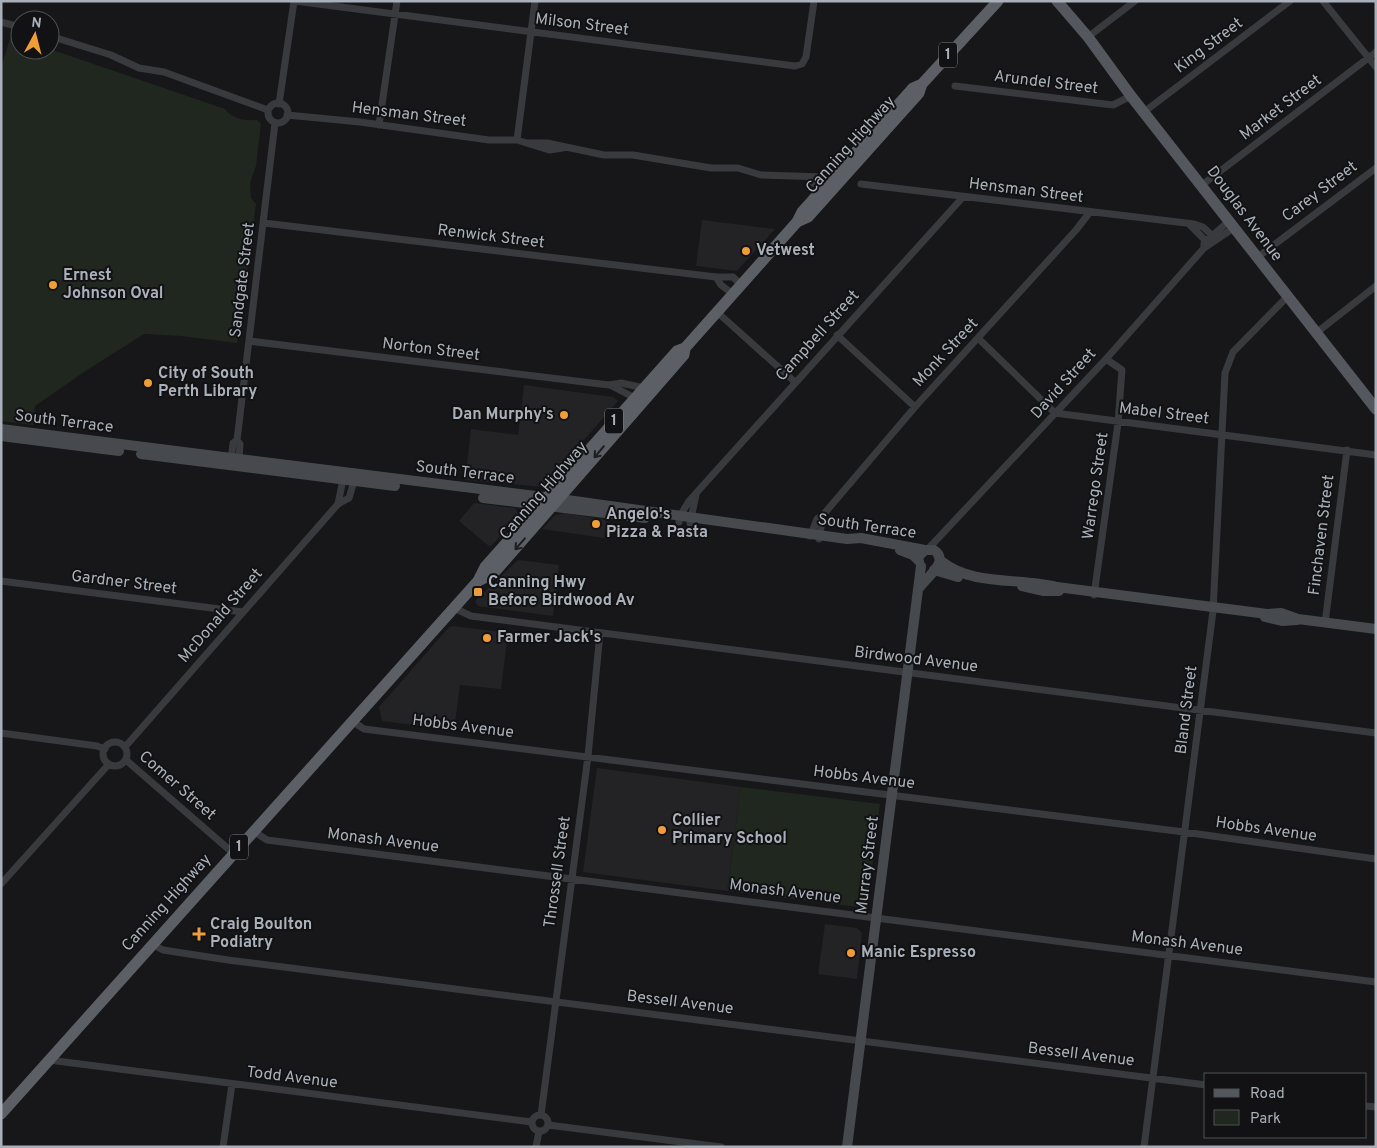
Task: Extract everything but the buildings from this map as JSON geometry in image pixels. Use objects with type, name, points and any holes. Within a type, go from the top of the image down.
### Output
[{"type":"highway","name":"Canning Highway","points":[[1,1114],[478,581],[493,574],[635,398],[677,351],[685,348],[798,222],[808,217],[831,186],[919,93],[922,84],[998,1]]},
{"type":"highway","name":"Canning Highway","points":[[550,503],[684,355],[685,348]]},
{"type":"main road","name":"Douglas Avenue","points":[[1057,1],[1088,37],[1131,96],[1258,257],[1286,297],[1375,405]]},
{"type":"main road","name":"Douglas Avenue","points":[[1066,1],[1088,37]]},
{"type":"main road","name":"South Terrace","points":[[1,429],[235,462],[815,537],[901,550],[913,555],[926,570],[936,564],[927,550],[861,538],[815,537]]},
{"type":"main road","name":"South Terrace","points":[[1,436],[235,462]]},
{"type":"main road","points":[[920,563],[927,550]]},
{"type":"main road","name":"Murray Street","points":[[847,1147],[920,587],[918,577],[920,563]]},
{"type":"main road","points":[[936,564],[955,576],[1039,590],[1095,593],[1213,609],[1282,622],[1298,619],[1376,629]]},
{"type":"main road","name":"Murray Street","points":[[920,587],[936,564]]},
{"type":"street","name":"Milson Street","points":[[295,1],[795,66],[802,64],[806,57],[814,1]]},
{"type":"street","points":[[280,104],[295,1]]},
{"type":"street","points":[[379,125],[397,1]]},
{"type":"street","points":[[517,140],[535,1]]},
{"type":"street","points":[[1088,37],[1135,1]]},
{"type":"street","name":"King Street","points":[[1144,112],[1290,1]]},
{"type":"street","points":[[1323,1],[1376,67]]},
{"type":"street","points":[[60,39],[111,56],[139,68],[164,72],[268,110]]},
{"type":"street","name":"Market Street","points":[[1202,185],[1376,52]]},
{"type":"street","name":"Arundel Street","points":[[955,86],[1113,105],[1131,96]]},
{"type":"street","points":[[280,104],[285,107],[287,115],[281,123],[274,123],[268,116],[268,110],[271,106],[280,104]]},
{"type":"street","name":"Hensman Street","points":[[287,115],[489,140],[539,142],[604,155],[626,154],[711,168],[738,168],[761,175],[808,177],[813,183],[831,186]]},
{"type":"street","name":"Sandgate Street","points":[[235,462],[233,443],[237,440],[264,223],[274,123]]},
{"type":"street","name":"Carey Street","points":[[1258,257],[1376,168]]},
{"type":"street","name":"Hensman Street","points":[[861,184],[1189,224],[1210,241]]},
{"type":"street","name":"Campbell Street","points":[[679,519],[689,501],[963,197]]},
{"type":"street","name":"Monk Street","points":[[815,537],[817,519],[823,515],[915,407],[979,339],[1090,212]]},
{"type":"street","name":"Renwick Street","points":[[264,223],[716,277],[733,277],[742,285]]},
{"type":"street","name":"David Street","points":[[927,550],[942,537],[1056,413],[1210,241],[1232,224]]},
{"type":"street","points":[[716,277],[721,285],[733,294]]},
{"type":"street","points":[[1316,333],[1376,286]]},
{"type":"street","name":"Bland Street","points":[[1144,1147],[1213,609],[1226,372],[1233,352],[1286,297]]},
{"type":"street","points":[[717,312],[795,382]]},
{"type":"street","points":[[837,335],[915,407]]},
{"type":"street","points":[[979,339],[1056,413]]},
{"type":"street","name":"Norton Street","points":[[249,341],[609,385],[621,383],[644,388]]},
{"type":"street","name":"Warrego Street","points":[[1095,593],[1118,423],[1122,370],[1106,358]]},
{"type":"street","name":"Norton Street","points":[[609,385],[635,398]]},
{"type":"street","name":"Mabel Street","points":[[1056,413],[1118,423],[1347,450],[1376,456]]},
{"type":"street","name":"Finchaven Street","points":[[1325,623],[1347,450]]},
{"type":"street","name":"McDonald Street","points":[[338,504],[344,476]]},
{"type":"street","name":"McDonald Street","points":[[125,747],[338,504],[352,495],[356,477]]},
{"type":"street","name":"Campbell Street","points":[[691,520],[696,495]]},
{"type":"street","name":"David Street","points":[[936,564],[942,537]]},
{"type":"street","name":"Gardner Street","points":[[1,581],[243,612]]},
{"type":"street","name":"Birdwood Avenue","points":[[454,608],[471,616],[1376,733]]},
{"type":"street","name":"Throssell Street","points":[[541,1115],[588,756],[600,633]]},
{"type":"street","name":"Hobbs Avenue","points":[[352,721],[364,729],[1184,832],[1376,859]]},
{"type":"street","points":[[1,733],[97,746],[105,749]]},
{"type":"street","points":[[115,742],[125,747],[126,760],[120,765],[109,764],[104,758],[105,749],[115,742]]},
{"type":"street","name":"Comer Street","points":[[126,760],[233,853]]},
{"type":"street","points":[[1,883],[109,764]]},
{"type":"street","name":"Monash Avenue","points":[[253,831],[267,840],[1376,982]]},
{"type":"street","name":"Bessell Avenue","points":[[152,944],[163,950],[210,957],[1204,1085]]},
{"type":"street","name":"Todd Avenue","points":[[49,1060],[532,1122]]},
{"type":"street","points":[[223,1147],[232,1084]]},
{"type":"street","points":[[541,1115],[547,1118],[548,1125],[546,1129],[539,1131],[534,1129],[532,1122],[534,1118],[541,1115]]},
{"type":"street","points":[[548,1125],[721,1147]]},
{"type":"street","points":[[536,1147],[539,1131]]},
{"type":"shaded area","points":[[702,220],[775,229],[737,271],[696,266]]},
{"type":"shaded area","points":[[524,385],[613,397],[618,401],[543,487],[465,480],[471,429],[518,435]]},
{"type":"shaded area","points":[[474,503],[515,508],[520,516],[490,547],[459,521]]},
{"type":"shaded area","points":[[565,513],[607,520],[604,538],[542,529],[555,515]]},
{"type":"shaded area","points":[[518,560],[559,565],[553,616],[478,606],[475,601]]},
{"type":"shaded area","points":[[449,627],[508,633],[501,689],[460,685],[454,730],[382,721],[379,707]]},
{"type":"shaded area","name":"Collier Primary School","points":[[597,768],[741,787],[727,891],[583,872]]},
{"type":"shaded area","points":[[825,924],[857,928],[862,933],[857,979],[818,974]]},
{"type":"green space","points":[[10,39],[10,60],[60,60],[60,52],[225,109],[239,119],[257,120],[261,124],[256,166],[250,183],[251,198],[256,204],[237,343],[181,336],[144,334],[35,406],[33,425],[1,421],[1,67]]},
{"type":"green space","points":[[741,787],[880,804],[867,908],[727,891]]},
{"type":"place","name":"Vetwest","points":[[746,251]]},
{"type":"place","name":"Ernest Johnson Oval","points":[[53,285]]},
{"type":"place","name":"City of South Perth Library","points":[[148,383]]},
{"type":"place","name":"Dan Murphy's","points":[[564,415]]},
{"type":"place","name":"Angelo's Pizza & Pasta","points":[[596,524]]},
{"type":"place","name":"Canning Hwy Before Birdwood Av","points":[[478,592]]},
{"type":"place","name":"Farmer Jack's","points":[[487,638]]},
{"type":"place","name":"Collier Primary School","points":[[662,830]]},
{"type":"place","name":"Craig Boulton Podiatry","points":[[199,934]]},
{"type":"place","name":"Manic Espresso","points":[[851,953]]}]
